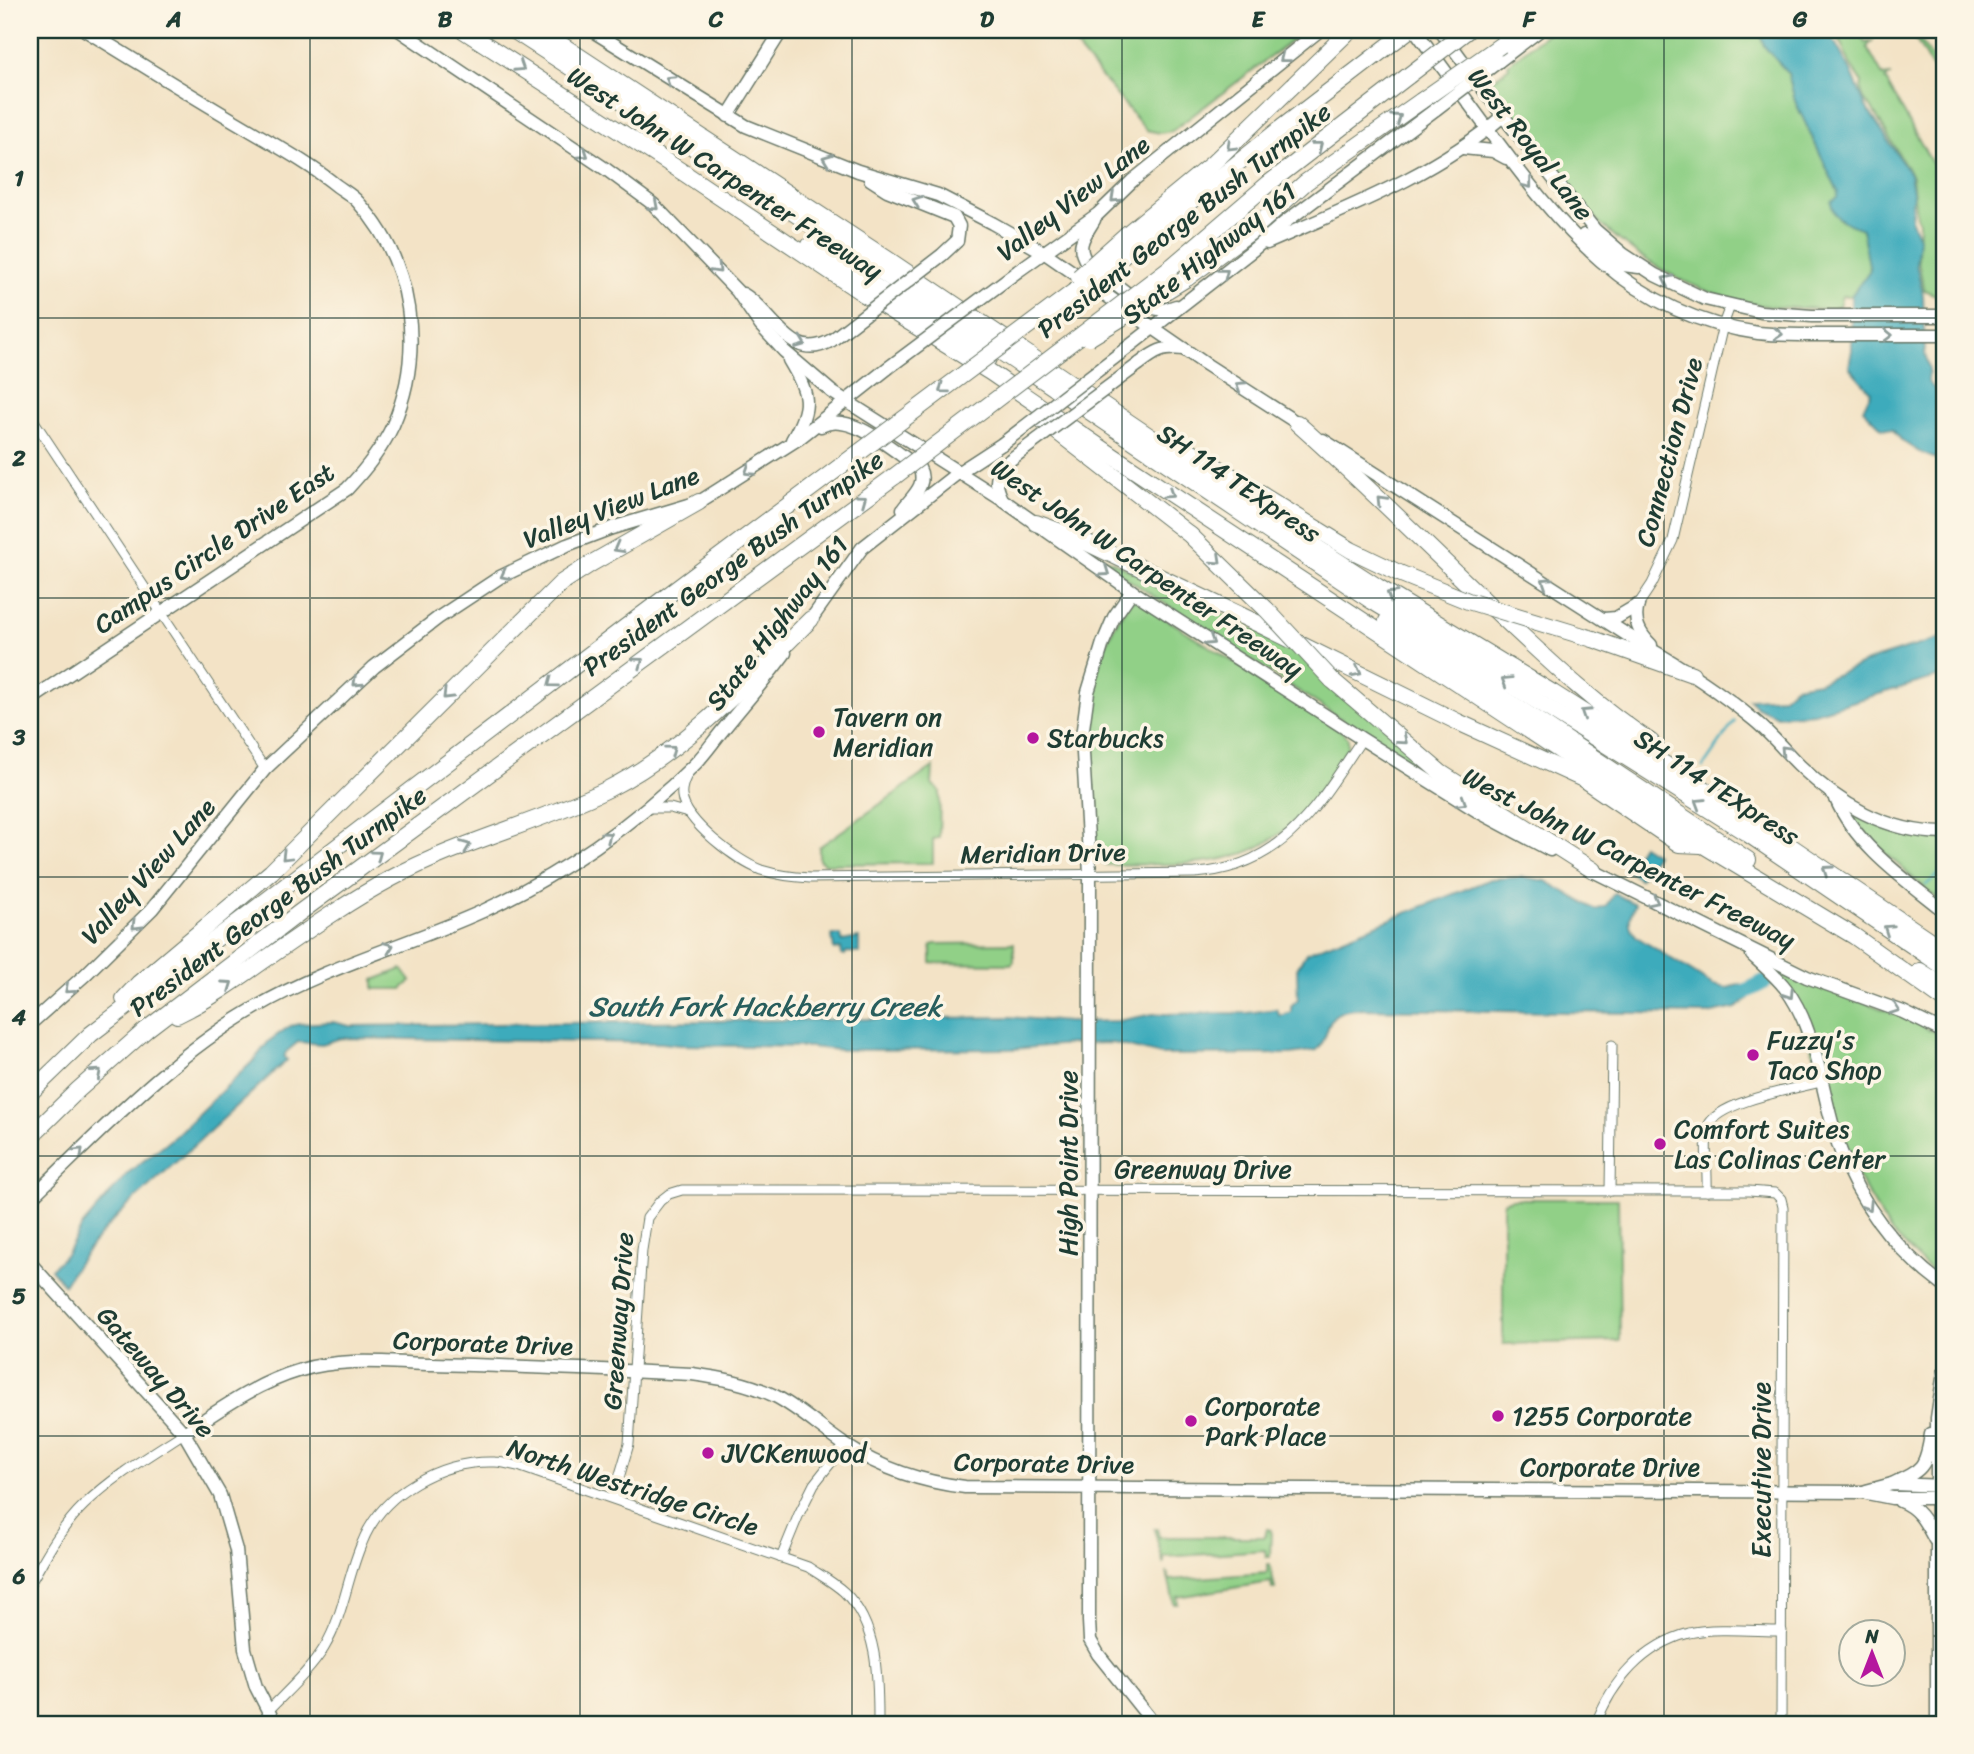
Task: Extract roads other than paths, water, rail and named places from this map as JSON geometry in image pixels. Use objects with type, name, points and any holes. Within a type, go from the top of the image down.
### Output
[{"type":"highway","name":"West John W Carpenter Freeway","points":[[463,30],[864,294],[990,372],[1182,502],[1703,845],[1854,936],[1944,1000]]},
{"type":"highway","name":"SH 114 TEXpress","points":[[513,30],[796,215],[1372,601],[1506,681],[1748,834],[1944,967]]},
{"type":"highway","name":"West John W Carpenter Freeway","points":[[540,30],[1378,587],[1553,693],[1746,816],[1944,950]]},
{"type":"highway","points":[[1131,240],[1350,30]]},
{"type":"highway","name":"President George Bush Turnpike","points":[[30,1093],[91,1034],[601,645],[1047,311],[1131,240],[1409,30]]},
{"type":"highway","name":"President George Bush Turnpike","points":[[30,1138],[78,1090],[147,1030],[299,913],[895,476],[1171,267],[1268,184],[1468,30]]},
{"type":"highway","points":[[1038,367],[1114,325],[1187,278],[1250,232],[1306,182],[1428,105],[1522,30]]},
{"type":"highway","name":"SH 114 TEXpress","points":[[684,173],[702,176],[917,313],[1944,986]]},
{"type":"highway","points":[[990,372],[1057,432],[1190,535],[1267,610],[1332,680],[1441,773],[1593,870]]},
{"type":"highway","points":[[1110,411],[1134,417],[1351,550],[1399,573],[1468,601],[1593,639],[1692,674]]},
{"type":"highway","points":[[1297,424],[1362,481],[1554,666],[1615,718],[1730,795],[1746,816]]},
{"type":"highway","points":[[91,1034],[139,984],[271,872],[561,583],[592,562],[699,502]]},
{"type":"highway","points":[[1036,523],[1075,537],[1458,722],[1583,779],[1679,844],[1703,845]]},
{"type":"highway","points":[[147,1030],[203,1003],[311,928],[394,877],[443,854],[592,796],[647,767],[690,737],[752,681],[811,619]]},
{"type":"main road","name":"Campus Circle Drive East","points":[[30,700],[347,489],[380,449],[393,425],[409,376],[412,348],[411,319],[396,263],[382,234],[358,201],[315,169],[85,30]]},
{"type":"main road","name":"West John W Carpenter Freeway","points":[[399,30],[653,204],[737,291],[761,326],[784,351],[846,401],[1003,501],[1132,591],[1477,811],[1741,946],[1807,977],[1924,1020],[1944,1032]]},
{"type":"main road","name":"West John W Carpenter Freeway","points":[[591,30],[727,116],[764,135],[858,171],[938,195],[1045,253],[1297,424],[1692,674],[1761,726],[1798,764],[1835,796],[1846,817],[1869,846],[1944,911]]},
{"type":"main road","points":[[727,116],[782,30]]},
{"type":"main road","name":"Valley View Lane","points":[[30,1024],[152,909],[265,769],[374,667],[438,618],[500,577],[567,545],[612,528],[699,502],[793,442],[888,368],[1098,214],[1132,181],[1320,30]]},
{"type":"main road","name":"West Royal Lane","points":[[1415,30],[1513,164],[1568,231],[1628,283],[1689,315],[1758,332],[1943,335]]},
{"type":"main road","name":"West Royal Lane","points":[[1440,30],[1503,116],[1595,230],[1643,267],[1705,299],[1761,312],[1836,316],[1942,316]]},
{"type":"main road","name":"State Highway 161","points":[[31,1197],[161,1077],[227,1025],[269,1000],[326,973],[482,911],[515,894],[588,850],[644,808],[690,769],[756,691],[862,548],[959,472],[1002,444],[1254,249],[1428,105],[1499,61],[1540,30]]},
{"type":"main road","points":[[1254,249],[1400,185],[1463,148],[1503,116]]},
{"type":"main road","points":[[1463,148],[1493,151],[1513,164]]},
{"type":"main road","points":[[737,291],[754,300],[771,321],[792,340],[806,347],[821,347],[957,241],[959,226],[954,217],[887,190],[858,171]]},
{"type":"main road","points":[[1098,214],[1080,241],[1081,255],[1087,263],[1144,306],[1164,310],[1186,302]]},
{"type":"main road","points":[[1568,231],[1584,235],[1623,265],[1643,267]]},
{"type":"main road","points":[[1003,501],[996,480],[998,472],[1010,460],[1156,351],[1167,348],[1185,349]]},
{"type":"main road","points":[[784,351],[807,398],[803,420],[793,442]]},
{"type":"main road","points":[[793,442],[828,422],[847,422],[919,468],[922,479],[920,488],[895,521]]},
{"type":"main road","name":"High Point Drive","points":[[1132,591],[1114,617],[1102,643],[1088,692],[1082,736],[1090,873],[1090,1640],[1109,1670],[1154,1724]]},
{"type":"main road","points":[[1604,619],[1616,618],[1638,605]]},
{"type":"main road","points":[[1638,605],[1635,614],[1637,628],[1662,656]]},
{"type":"main road","points":[[1835,796],[1861,813],[1890,825],[1913,831],[1944,833]]},
{"type":"main road","points":[[1741,946],[1788,992],[1808,1034],[1840,1150],[1866,1205],[1890,1238],[1944,1286]]},
{"type":"main road","name":"Gateway Drive","points":[[30,1263],[184,1433],[220,1495],[236,1550],[245,1649],[256,1688],[275,1724]]},
{"type":"main road","name":"Corporate Drive","points":[[184,1433],[248,1391],[274,1379],[304,1369],[345,1362],[635,1371],[692,1374],[747,1385],[775,1396],[845,1445],[891,1470],[934,1483],[965,1487],[1668,1489],[1862,1492],[1892,1498],[1941,1492]]},
{"type":"main road","points":[[1937,1724],[1937,1544],[1941,1492],[1937,1418],[1944,1372]]},
{"type":"main road","points":[[1892,1484],[1917,1473],[1923,1466],[1937,1418]]},
{"type":"main road","name":"Corporate Drive","points":[[1862,1492],[1892,1484],[1941,1492]]},
{"type":"main road","points":[[1892,1498],[1919,1511],[1937,1544]]},
{"type":"street","name":"Connection Drive","points":[[1638,605],[1652,584],[1673,540],[1723,325],[1730,306]]},
{"type":"street","points":[[30,415],[265,769]]},
{"type":"street","name":"Meridian Drive","points":[[688,813],[727,851],[759,869],[786,877],[1207,872],[1255,859],[1294,832],[1334,781],[1362,739]]},
{"type":"street","points":[[688,813],[682,793],[683,782],[690,769]]},
{"type":"street","points":[[644,808],[670,808],[688,813]]},
{"type":"street","points":[[1610,1191],[1612,1045]]},
{"type":"street","points":[[1707,1191],[1706,1129],[1714,1115],[1733,1106],[1821,1082]]},
{"type":"street","name":"Greenway Drive","points":[[613,1498],[629,1444],[642,1250],[647,1218],[660,1201],[669,1194],[682,1190],[1707,1191],[1775,1193],[1781,1199],[1783,1216]]},
{"type":"street","name":"Executive Drive","points":[[1782,1724],[1783,1216]]},
{"type":"street","points":[[30,1584],[46,1553],[82,1507],[133,1466],[184,1433]]},
{"type":"street","points":[[782,1558],[814,1484],[845,1445]]},
{"type":"street","name":"North Westridge Circle","points":[[268,1712],[306,1672],[324,1647],[344,1604],[361,1544],[369,1526],[402,1491],[421,1478],[459,1465],[495,1462],[521,1466],[808,1567],[844,1592],[859,1611],[870,1637],[878,1675],[878,1724]]},
{"type":"street","points":[[1596,1724],[1603,1704],[1617,1680],[1663,1642],[1692,1633],[1782,1631]]},
{"type":"water","points":[[1759,30],[1828,30],[1852,73],[1865,105],[1910,174],[1913,192],[1911,219],[1919,238],[1916,264],[1923,295],[1928,382],[1944,399],[1944,462],[1921,453],[1902,441],[1893,430],[1882,428],[1863,409],[1871,392],[1849,367],[1852,350],[1851,296],[1870,270],[1862,229],[1841,220],[1834,212],[1831,201],[1837,197],[1838,192],[1795,101],[1788,73],[1764,46]]},
{"type":"water","points":[[1944,637],[1944,675],[1814,713],[1777,716],[1757,707],[1749,699],[1783,697],[1795,686],[1819,682],[1877,658]]},
{"type":"water","points":[[1642,845],[1656,854],[1640,879],[1626,870]]},
{"type":"water","points":[[1523,877],[1546,881],[1596,910],[1606,906],[1614,893],[1635,904],[1630,921],[1631,929],[1637,937],[1713,985],[1727,988],[1741,984],[1748,999],[1736,1008],[1707,1014],[1355,1009],[1336,1014],[1332,1018],[1317,1050],[1291,1054],[1161,1055],[1113,1043],[1014,1049],[840,1050],[662,1043],[341,1038],[322,1044],[298,1042],[286,1052],[284,1057],[287,1060],[100,1234],[64,1285],[51,1269],[67,1253],[82,1226],[128,1173],[175,1136],[254,1060],[269,1041],[290,1026],[333,1022],[350,1026],[1009,1017],[1068,1022],[1118,1021],[1153,1014],[1247,1013],[1276,1009],[1280,1016],[1291,1012],[1291,1006],[1298,999],[1297,969],[1306,953],[1491,879]]},
{"type":"water","points":[[832,935],[841,935],[842,941],[859,938],[859,953],[846,952],[842,955],[841,948],[834,950]]},
{"type":"waterway","name":"South Fork Hackberry Creek","points":[[1703,767],[1735,721]]},
{"type":"waterway","name":"South Fork Hackberry Creek","points":[[1926,885],[1944,870]]},
{"type":"waterway","name":"South Fork Hackberry Creek","points":[[1727,998],[1733,998],[1766,981]]},
{"type":"place","name":"Tavern on Meridian","points":[[819,732]]},
{"type":"place","name":"Starbucks","points":[[1033,738]]},
{"type":"place","name":"Fuzzy's Taco Shop","points":[[1753,1055]]},
{"type":"place","name":"Comfort Suites Las Colinas Center","points":[[1660,1144]]},
{"type":"place","name":"1255 Corporate","points":[[1498,1416]]},
{"type":"place","name":"Corporate Park Place","points":[[1191,1421]]},
{"type":"place","name":"JVCKenwood","points":[[708,1453]]}]
